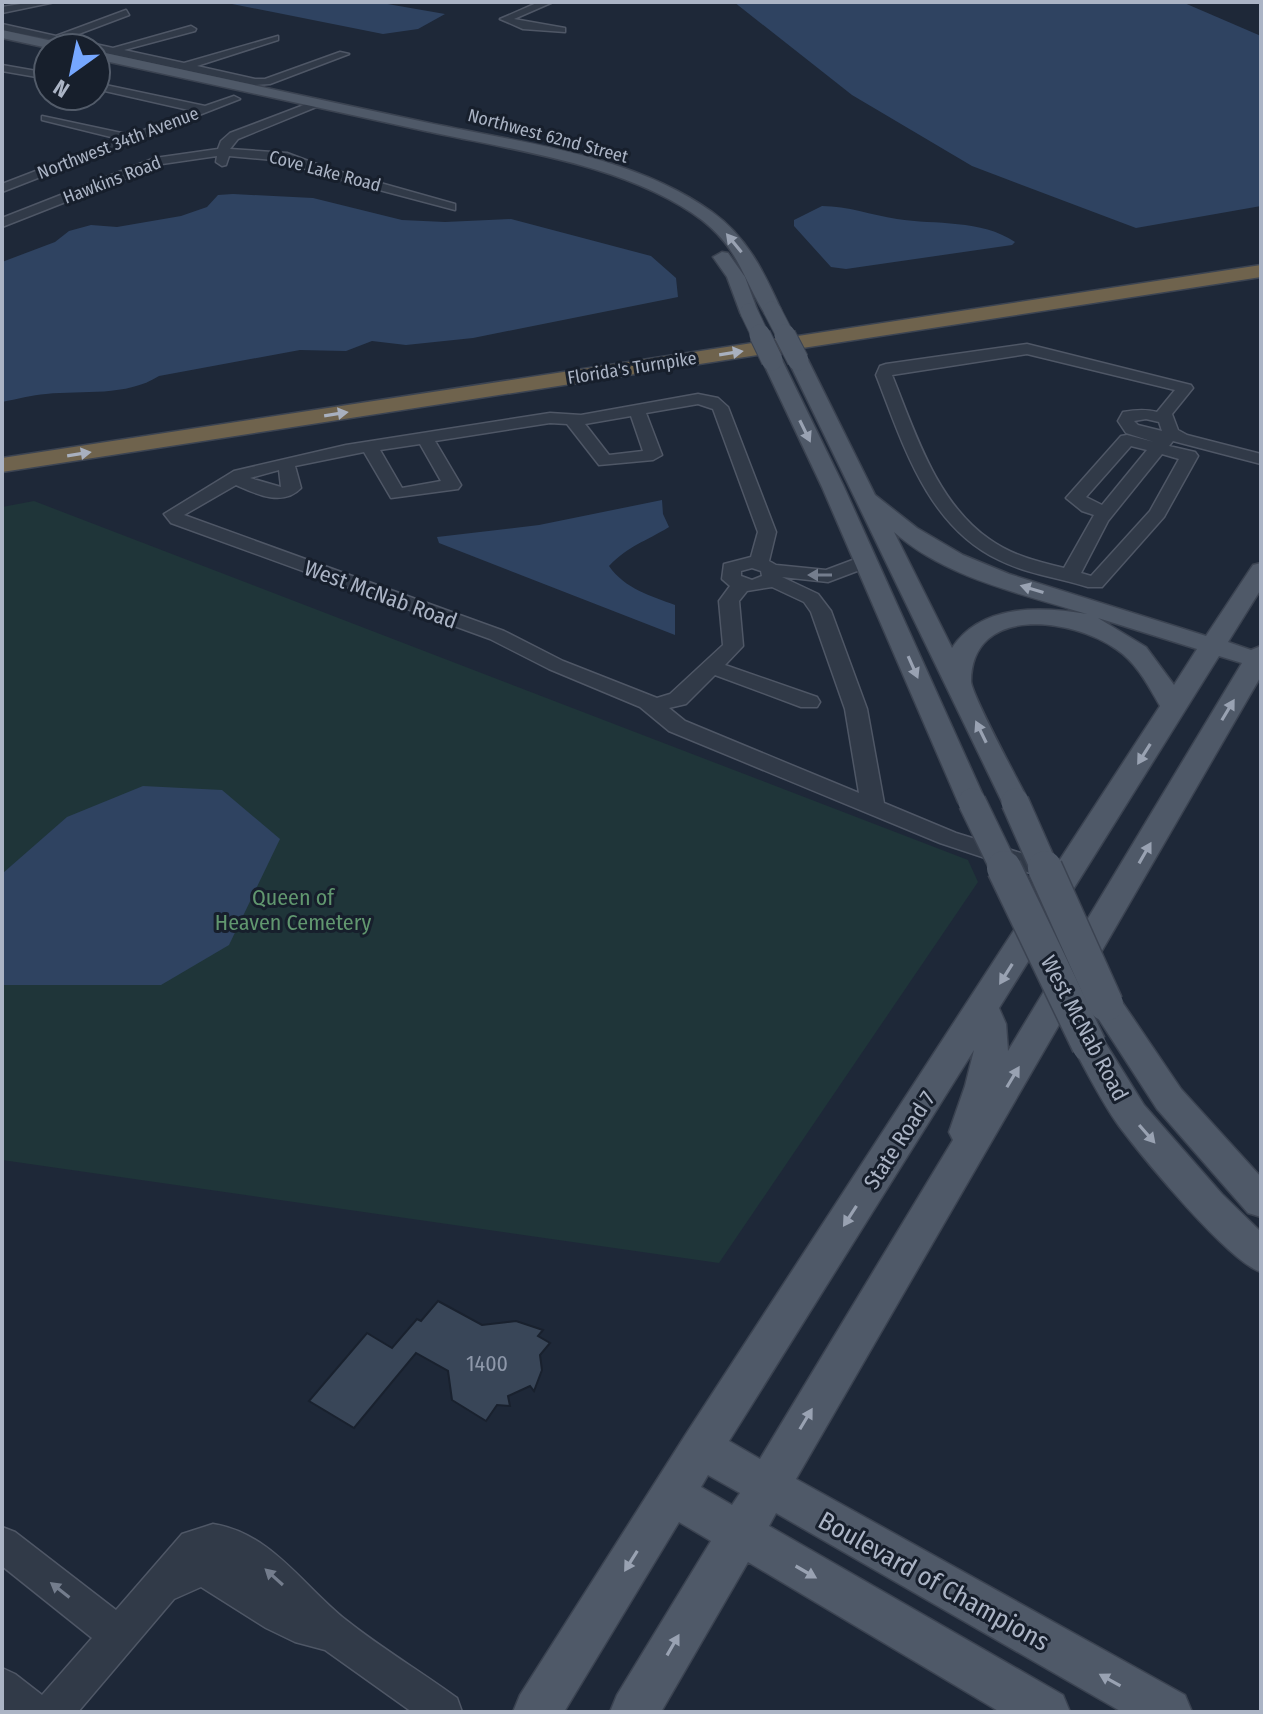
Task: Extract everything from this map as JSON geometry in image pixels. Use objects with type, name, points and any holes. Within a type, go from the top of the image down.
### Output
[{"type":"highway","name":"Florida's Turnpike","points":[[2,445],[1261,255]]},
{"type":"highway","name":"Florida's Turnpike","points":[[2,465],[1261,271]]},
{"type":"main road","points":[[2,34],[32,38]]},
{"type":"main road","points":[[2,41],[32,48]]},
{"type":"main road","points":[[112,61],[304,104]]},
{"type":"main road","name":"Northwest 62nd Street","points":[[304,104],[589,174],[662,205],[687,224]]},
{"type":"main road","name":"Northwest 62nd Street","points":[[304,104],[547,153],[601,167],[648,185],[687,205],[726,232],[748,259],[798,360]]},
{"type":"main road","name":"West McNab Road","points":[[706,241],[736,277],[749,312],[866,561],[972,802],[1089,1045],[1131,1115],[1209,1205],[1261,1256]]},
{"type":"main road","name":"West McNab Road","points":[[798,360],[1015,802],[1106,1004],[1169,1099],[1261,1202]]},
{"type":"main road","points":[[863,492],[909,533],[955,560],[1000,579],[1210,651]]},
{"type":"main road","name":"State Road 7","points":[[537,1712],[701,1448],[1261,570]]},
{"type":"main road","points":[[634,1712],[1258,664],[1110,625],[1076,619],[1023,617],[982,632],[966,647],[957,684]]},
{"type":"main road","points":[[1076,619],[1108,632],[1141,653],[1174,707]]},
{"type":"main road","points":[[952,1179],[993,1045],[992,1024],[983,1009]]},
{"type":"main road","name":"Boulevard of Champions","points":[[701,1448],[1168,1712]]},
{"type":"main road","points":[[672,1494],[1046,1712]]},
{"type":"street","points":[[2,10],[50,2]]},
{"type":"street","points":[[548,2],[505,19],[523,26],[561,30]]},
{"type":"street","points":[[85,32],[126,13]]},
{"type":"street","points":[[2,27],[32,35]]},
{"type":"street","points":[[113,50],[191,29]]},
{"type":"street","points":[[184,67],[274,38]]},
{"type":"street","points":[[113,50],[266,82],[344,54]]},
{"type":"street","points":[[3,69],[32,74]]},
{"type":"street","points":[[112,89],[206,110]]},
{"type":"street","name":"Northwest 34th Avenue","points":[[2,188],[234,99]]},
{"type":"street","points":[[196,154],[213,136],[304,104]]},
{"type":"street","points":[[222,152],[234,136],[304,104]]},
{"type":"street","points":[[46,118],[130,138]]},
{"type":"street","name":"Cove Lake Road","points":[[196,154],[222,152],[287,157],[323,171],[450,207]]},
{"type":"street","name":"Hawkins Road","points":[[2,223],[159,161],[196,154]]},
{"type":"street","points":[[1070,575],[1105,512],[1166,434],[1166,410],[1185,388],[1027,349],[886,369],[884,375],[921,462],[950,515],[967,533],[1007,557],[1095,583],[1158,513],[1189,456],[1166,434]]},
{"type":"street","name":"West McNab Road","points":[[767,532],[720,407],[712,401],[698,399],[572,419],[550,418],[286,463],[235,478],[173,514],[177,519],[318,572],[497,635],[556,665],[653,706],[677,726],[948,838],[1067,876]]},
{"type":"street","points":[[572,419],[605,461],[653,455],[637,410]]},
{"type":"street","points":[[1105,512],[1088,507],[1075,498],[1127,440],[1166,434],[1261,448]]},
{"type":"street","points":[[370,447],[397,494],[452,485],[425,438]]},
{"type":"street","points":[[1206,440],[1261,459]]},
{"type":"street","points":[[235,478],[275,493],[285,493],[292,488],[286,463]]},
{"type":"street","points":[[767,532],[767,571]]},
{"type":"street","points":[[653,706],[678,699],[733,646],[729,601],[739,575],[739,555],[749,543],[767,532]]},
{"type":"street","points":[[739,575],[767,571],[828,576],[866,561]]},
{"type":"street","points":[[767,571],[811,598],[821,611],[856,709],[873,806]]},
{"type":"street","points":[[712,667],[809,702]]},
{"type":"street","points":[[2,1544],[118,1635]]},
{"type":"street","points":[[53,1712],[161,1586],[201,1568],[223,1577],[272,1611],[314,1631],[330,1632],[443,1712]]},
{"type":"street","points":[[2,1687],[33,1712]]},
{"type":"green space","name":"Queen of Heaven Cemetery","points":[[34,501],[968,860],[978,882],[719,1263],[2,1160],[2,507]]},
{"type":"water","points":[[222,2],[376,2],[445,14],[418,29],[383,34]]},
{"type":"water","points":[[734,2],[1182,2],[1261,36],[1261,206],[1136,228],[972,166],[852,95]]},
{"type":"water","points":[[218,195],[313,198],[402,220],[511,219],[651,256],[676,278],[678,297],[473,338],[406,345],[372,341],[346,351],[300,350],[159,376],[146,383],[118,390],[60,393],[2,402],[2,262],[55,242],[69,231],[91,225],[117,227],[181,216],[207,207]]},
{"type":"water","points":[[822,206],[897,219],[973,226],[1015,242],[1012,245],[846,269],[831,267],[794,226],[794,220]]},
{"type":"water","points":[[662,500],[663,514],[669,527],[630,548],[609,566],[631,586],[675,605],[675,635],[439,543],[437,537],[539,525]]},
{"type":"water","points":[[143,786],[222,790],[280,839],[229,945],[161,985],[2,985],[3,873],[67,817]]},
{"type":"building","points":[[438,1301],[482,1325],[516,1321],[543,1330],[538,1336],[550,1343],[540,1355],[542,1370],[534,1391],[530,1386],[508,1396],[510,1406],[497,1405],[486,1421],[452,1400],[448,1371],[416,1353],[354,1428],[309,1401],[367,1333],[392,1348],[417,1319],[421,1321]]}]
